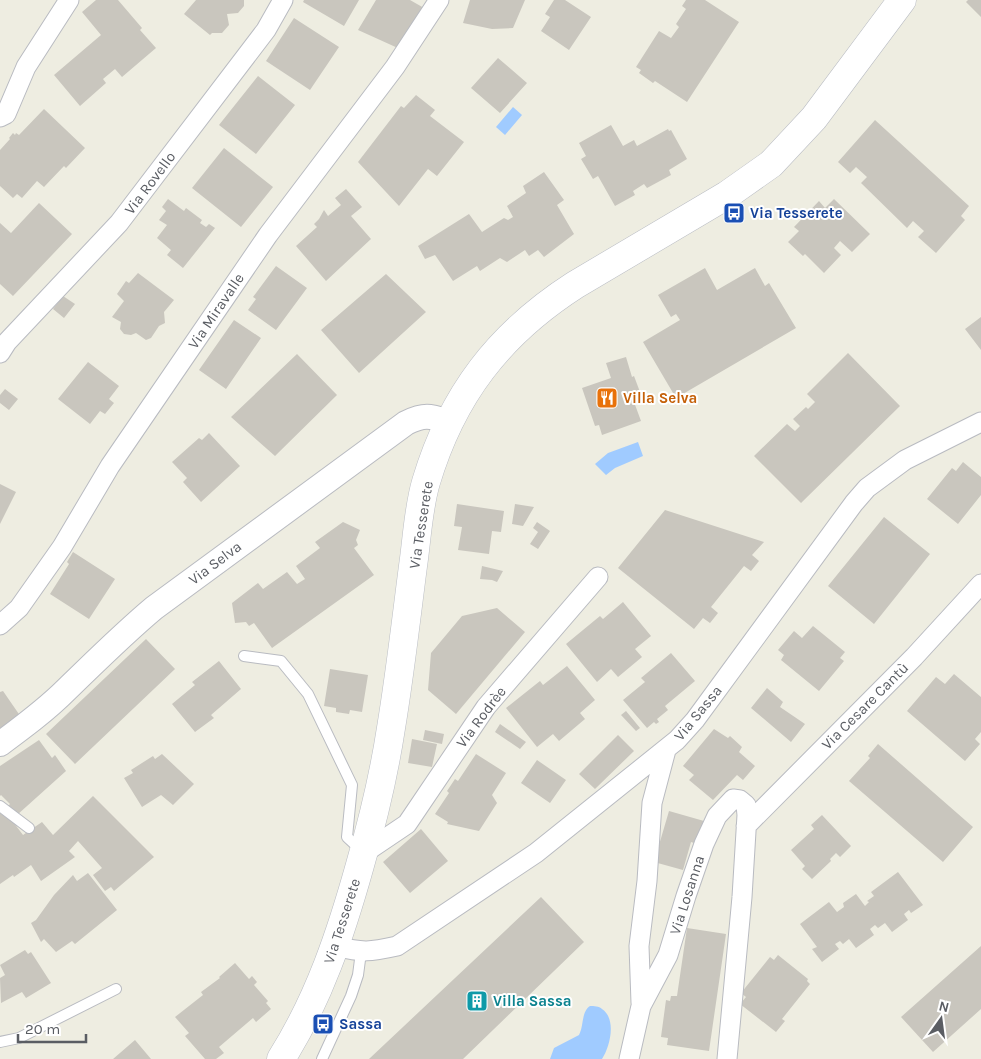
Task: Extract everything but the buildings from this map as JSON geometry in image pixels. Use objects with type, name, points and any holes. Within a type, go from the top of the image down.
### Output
[{"type":"main road","name":"Via Tesserete","points":[[281,1059],[316,996],[348,949],[364,853],[392,726],[426,484],[449,422],[463,394],[486,363],[538,310],[575,285],[727,195],[771,164],[814,118],[902,0]]},
{"type":"street","points":[[0,117],[6,114],[26,67],[69,0]]},
{"type":"street","name":"Via Rovello","points":[[0,353],[7,342],[119,223],[266,30],[283,0]]},
{"type":"street","name":"Via Miravalle","points":[[0,626],[19,608],[41,578],[62,547],[110,466],[268,235],[395,67],[439,0]]},
{"type":"street","name":"Via Selva","points":[[0,744],[59,697],[125,632],[154,608],[406,423],[419,416],[428,416],[449,422]]},
{"type":"street","name":"Via Sassa","points":[[348,949],[375,951],[397,946],[536,853],[666,750],[695,720],[854,503],[867,488],[905,460],[981,422]]},
{"type":"street","name":"Via Rodrèe","points":[[364,853],[407,824],[486,707],[598,577]]},
{"type":"street","name":"Via Cesare Cantù","points":[[746,826],[914,657],[981,584]]},
{"type":"street","points":[[629,1059],[641,1006],[639,946],[647,881],[652,803],[666,750]]},
{"type":"street","name":"Via Losanna","points":[[641,1006],[668,955],[704,844],[717,816],[733,799],[740,800],[746,805],[747,815],[742,897],[727,1059]]},
{"type":"lane","points":[[244,656],[281,661],[308,694],[352,785],[347,837],[364,853]]},
{"type":"lane","points":[[0,806],[29,828]]},
{"type":"lane","points":[[322,1059],[351,996],[358,975],[348,949]]},
{"type":"lane","points":[[0,1042],[19,1038],[116,989]]},
{"type":"water","points":[[513,107],[522,115],[505,135],[496,127]]},
{"type":"water","points":[[638,442],[643,456],[615,468],[606,475],[595,464],[608,453]]},
{"type":"water","points":[[590,1006],[601,1008],[607,1014],[611,1026],[609,1041],[602,1059],[550,1059],[554,1048],[579,1035],[585,1012]]},
{"type":"place","name":"Via Tesserete","points":[[734,213]]},
{"type":"place","name":"Villa Selva","points":[[607,398]]},
{"type":"place","name":"Villa Sassa","points":[[477,1001]]},
{"type":"place","name":"Sassa","points":[[323,1024]]}]
